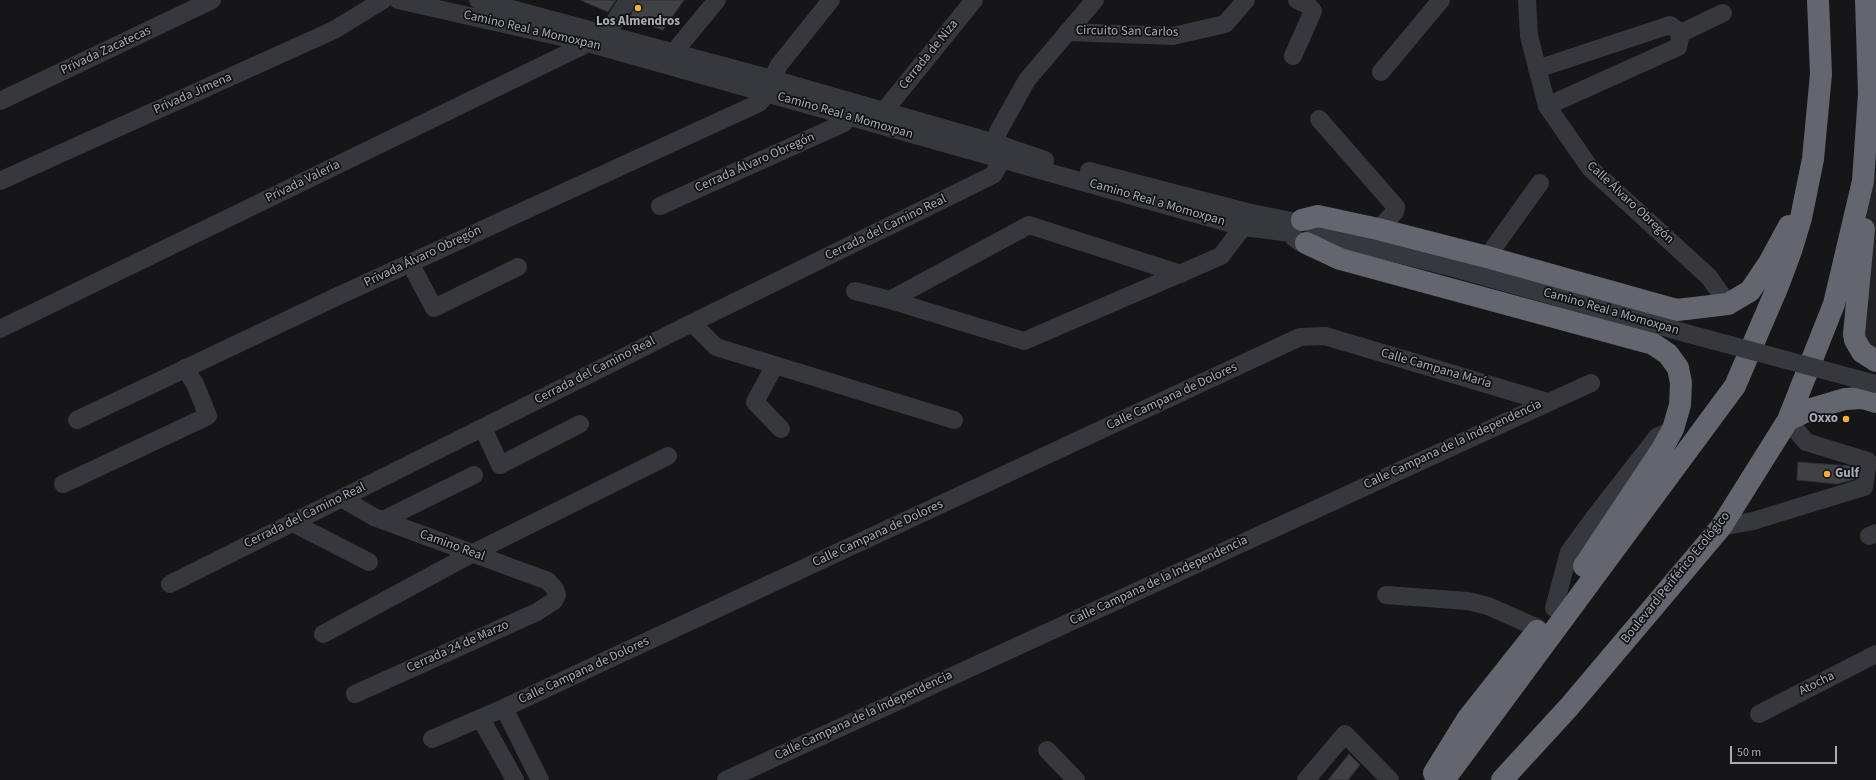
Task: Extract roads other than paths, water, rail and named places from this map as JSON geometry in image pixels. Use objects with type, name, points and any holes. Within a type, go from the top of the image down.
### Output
[{"type":"highway","points":[[1444,780],[1735,386],[1792,251],[1801,218],[1813,159],[1821,74],[1818,0]]},
{"type":"highway","name":"Boulevard Periférico Ecológico","points":[[1502,780],[1569,707],[1721,527],[1788,420],[1834,304],[1870,178],[1872,90],[1866,0]]},
{"type":"highway","points":[[1432,780],[1451,744],[1468,718],[1554,608],[1662,449],[1673,429],[1680,405],[1680,375],[1674,362],[1661,348],[1644,342],[1340,259],[1299,230],[1318,216],[1383,224],[1487,257],[1677,310],[1728,304],[1750,291],[1768,263],[1791,222],[1813,159]]},
{"type":"highway","points":[[1870,178],[1854,334],[1855,340],[1862,352],[1876,361]]},
{"type":"highway","points":[[1788,420],[1811,409],[1845,399],[1862,398],[1876,402]]},
{"type":"street","name":"Privada Zacatecas","points":[[0,101],[212,0]]},
{"type":"street","name":"Privada Jimena","points":[[0,181],[334,30],[383,0]]},
{"type":"street","name":"Camino Real a Momoxpan","points":[[398,0],[884,111],[998,151]]},
{"type":"street","name":"Camino Real a Momoxpan","points":[[478,0],[674,52],[770,86],[848,116],[998,151],[1046,160],[1245,220],[1299,230],[1311,222],[1315,230],[1347,241],[1454,268],[1689,334],[1876,384]]},
{"type":"street","points":[[607,34],[628,0]]},
{"type":"street","points":[[674,52],[717,0]]},
{"type":"street","points":[[770,86],[779,65],[831,0]]},
{"type":"street","name":"Cerrada de Niza","points":[[884,111],[974,0]]},
{"type":"street","name":"Circuito San Carlos","points":[[998,151],[998,132],[1027,80],[1095,0]]},
{"type":"street","name":"Circuito San Carlos","points":[[1067,32],[1173,36],[1225,24],[1246,0]]},
{"type":"street","points":[[1293,56],[1313,11],[1308,5],[1298,0]]},
{"type":"street","points":[[1380,72],[1442,0]]},
{"type":"street","name":"Calle Álvaro Obregón","points":[[1527,0],[1528,36],[1547,106],[1590,168],[1710,277],[1728,304]]},
{"type":"street","points":[[1681,33],[1723,13]]},
{"type":"street","points":[[1537,69],[1670,25],[1681,33]]},
{"type":"street","points":[[1547,106],[1678,47],[1681,33]]},
{"type":"street","name":"Privada Valeria","points":[[0,329],[607,34]]},
{"type":"street","name":"Privada Álvaro Obregón","points":[[77,420],[410,263],[759,103],[770,86]]},
{"type":"street","name":"Cerrada Álvaro Obregón","points":[[660,206],[844,122],[848,116]]},
{"type":"street","points":[[1319,119],[1396,206],[1395,212],[1383,224]]},
{"type":"street","name":"Cerrada del Camino Real","points":[[170,584],[291,522],[343,499],[692,323],[993,175],[998,151]]},
{"type":"street","points":[[1487,257],[1540,183]]},
{"type":"street","points":[[854,291],[890,300],[1024,341],[1221,256],[1245,220]]},
{"type":"street","points":[[890,300],[1029,225],[1181,274]]},
{"type":"street","points":[[410,263],[434,308],[518,267]]},
{"type":"street","points":[[692,323],[716,347],[954,420]]},
{"type":"street","name":"Calle Campana María","points":[[1325,336],[1547,402]]},
{"type":"street","name":"Calle Campana de Dolores","points":[[432,739],[482,719],[1300,337],[1325,336]]},
{"type":"street","points":[[775,365],[755,402],[781,429]]},
{"type":"street","points":[[63,484],[208,416],[195,384],[185,368]]},
{"type":"street","name":"Calle Campana de la Independencia","points":[[726,780],[1591,383]]},
{"type":"street","points":[[1721,527],[1753,521],[1864,487],[1868,461],[1806,442],[1788,420]]},
{"type":"street","points":[[483,428],[500,465],[580,424]]},
{"type":"street","points":[[323,634],[473,553],[668,456]]},
{"type":"street","points":[[382,520],[474,475]]},
{"type":"street","name":"Camino Real","points":[[343,499],[374,517],[548,581],[555,589],[557,595]]},
{"type":"street","points":[[291,522],[369,562]]},
{"type":"street","name":"Cerrada 24 de Marzo","points":[[355,694],[537,612],[554,601],[557,595]]},
{"type":"street","points":[[1386,595],[1468,601],[1488,606],[1538,628]]},
{"type":"street","name":"Atocha","points":[[1759,714],[1876,654]]},
{"type":"street","points":[[504,708],[540,780]]},
{"type":"street","points":[[482,719],[515,780]]},
{"type":"street","points":[[1306,780],[1345,734],[1390,780]]},
{"type":"street","points":[[1047,750],[1076,780]]},
{"type":"street","points":[[1060,763],[1067,780]]},
{"type":"place","name":"Los Almendros","points":[[638,8]]},
{"type":"place","name":"Oxxo","points":[[1846,419]]},
{"type":"place","name":"Gulf","points":[[1827,474]]}]
